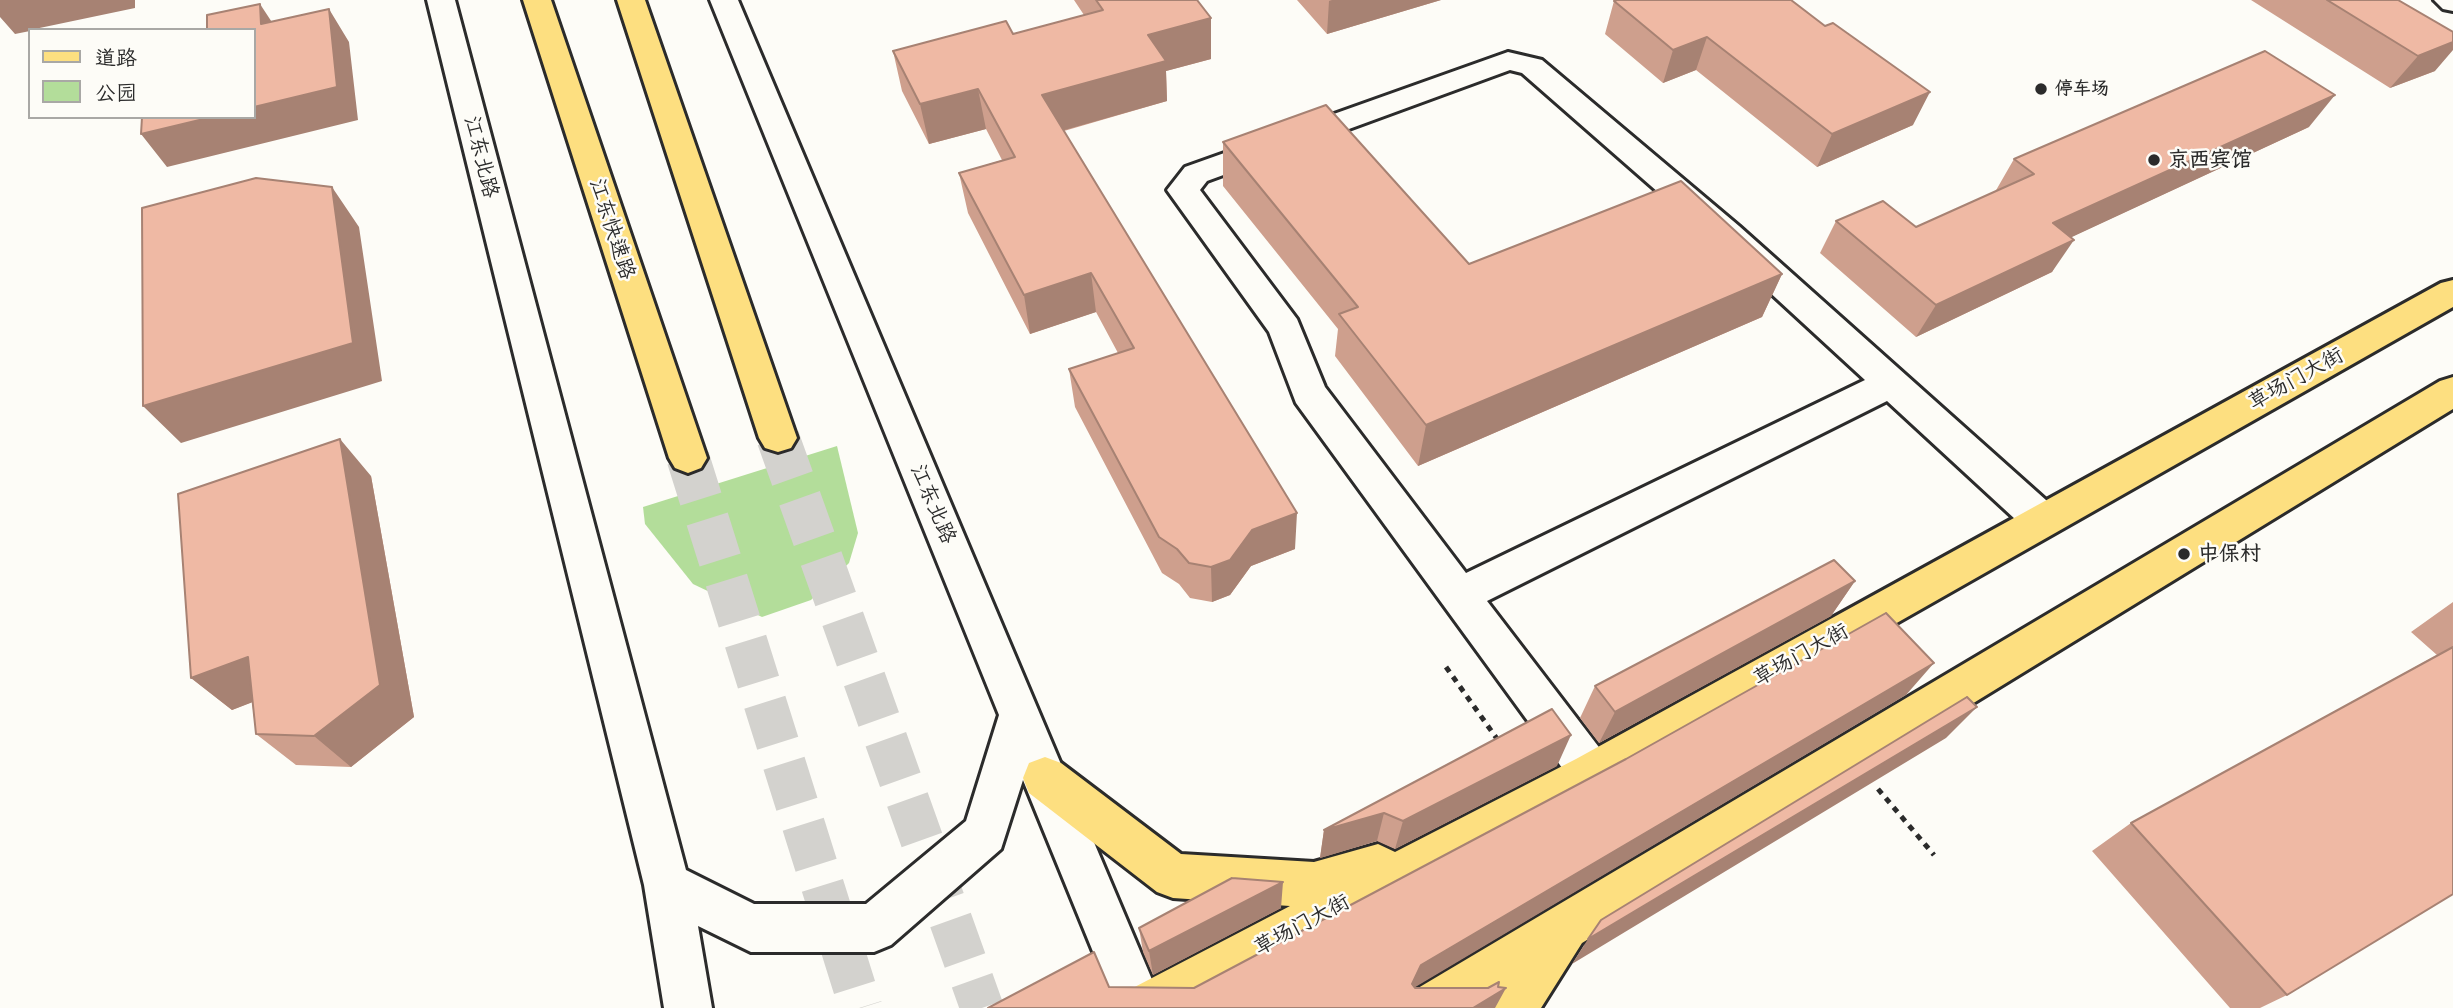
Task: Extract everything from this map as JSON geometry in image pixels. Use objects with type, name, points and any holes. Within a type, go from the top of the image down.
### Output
[{"type":"main road","name":"江东北路","points":[[441,0],[667,885],[688,1008]]},
{"type":"main road","name":"江东快速路","points":[[537,0],[688,458]]},
{"type":"main road","points":[[631,0],[778,438]]},
{"type":"main road","name":"江东北路","points":[[724,0],[1142,1008]]},
{"type":"main road","points":[[2448,0],[2453,3]]},
{"type":"main road","points":[[1592,773],[1309,393],[1299,359],[1285,328],[1183,190],[1196,174],[1508,61],[1532,66],[1727,234],[2042,520]]},
{"type":"main road","name":"草场门大街","points":[[1142,1008],[1592,773],[2453,292]]},
{"type":"main road","points":[[1460,595],[1891,383]]},
{"type":"main road","points":[[1430,1008],[2453,391]]},
{"type":"main road","points":[[667,885],[751,928],[874,928],[985,834],[1020,715]]},
{"type":"main road","points":[[1045,778],[1173,876],[1314,885],[1458,843]]},
{"type":"main road","points":[[1512,1008],[1569,924]]},
{"type":"path","points":[[1446,667],[1541,799]]},
{"type":"path","points":[[1849,755],[1934,855]]},
{"type":"green space","points":[[837,446],[858,533],[849,563],[811,600],[762,617],[693,584],[645,524],[643,507]]},
{"type":"building","points":[[1096,0],[1197,0],[1211,18],[1148,35],[1166,61],[1042,95],[1297,513],[1252,530],[1230,560],[1211,567],[1189,563],[1177,549],[1159,537],[1069,369],[1134,348],[1091,273],[1024,295],[959,173],[1015,157],[978,89],[920,104],[893,51],[1006,21],[1013,34],[1103,10]]},
{"type":"building","points":[[1791,0],[1825,26],[1833,23],[1930,92],[1832,134],[1707,37],[1673,50],[1614,1]]},
{"type":"building","points":[[2327,0],[2398,0],[2453,32],[2453,42],[2418,56]]},
{"type":"building","points":[[260,4],[261,24],[329,9],[337,87],[256,107],[256,28],[207,28],[207,15]]},
{"type":"building","points":[[2265,51],[2335,95],[2053,223],[2074,240],[1936,305],[1836,221],[1883,201],[1916,227],[2034,174],[2014,159]]},
{"type":"building","points":[[1326,105],[1469,264],[1681,181],[1782,274],[1426,425],[1339,314],[1358,307],[1223,142]]},
{"type":"building","points":[[142,119],[204,119],[141,134]]},
{"type":"building","points":[[256,178],[332,187],[353,343],[143,406],[142,208]]},
{"type":"building","points":[[340,439],[380,685],[314,736],[256,734],[248,657],[191,678],[178,494]]},
{"type":"building","points":[[1834,560],[1855,581],[1615,712],[1595,686]]},
{"type":"building","points":[[1886,613],[1934,663],[1421,965],[1412,984],[1415,988],[1488,988],[1499,982],[1498,987],[1506,988],[1473,1008],[988,1008],[1094,952],[1109,987],[1194,988],[1626,759]]},
{"type":"building","points":[[2453,647],[2453,894],[2287,995],[2131,823]]},
{"type":"building","points":[[1967,697],[1977,707],[1588,939],[1601,920]]},
{"type":"building","points":[[1552,709],[1571,735],[1403,821],[1384,813],[1324,830]]},
{"type":"building","points":[[1232,878],[1283,882],[1149,951],[1139,928]]},
{"type":"tunnel","points":[[778,438],[982,1008]]},
{"type":"tunnel","points":[[688,458],[861,1008]]},
{"type":"place","name":"停车场","points":[[2041,89]]},
{"type":"place","name":"京西宾馆","points":[[2154,160]]},
{"type":"place","name":"中保村","points":[[2184,554]]}]
